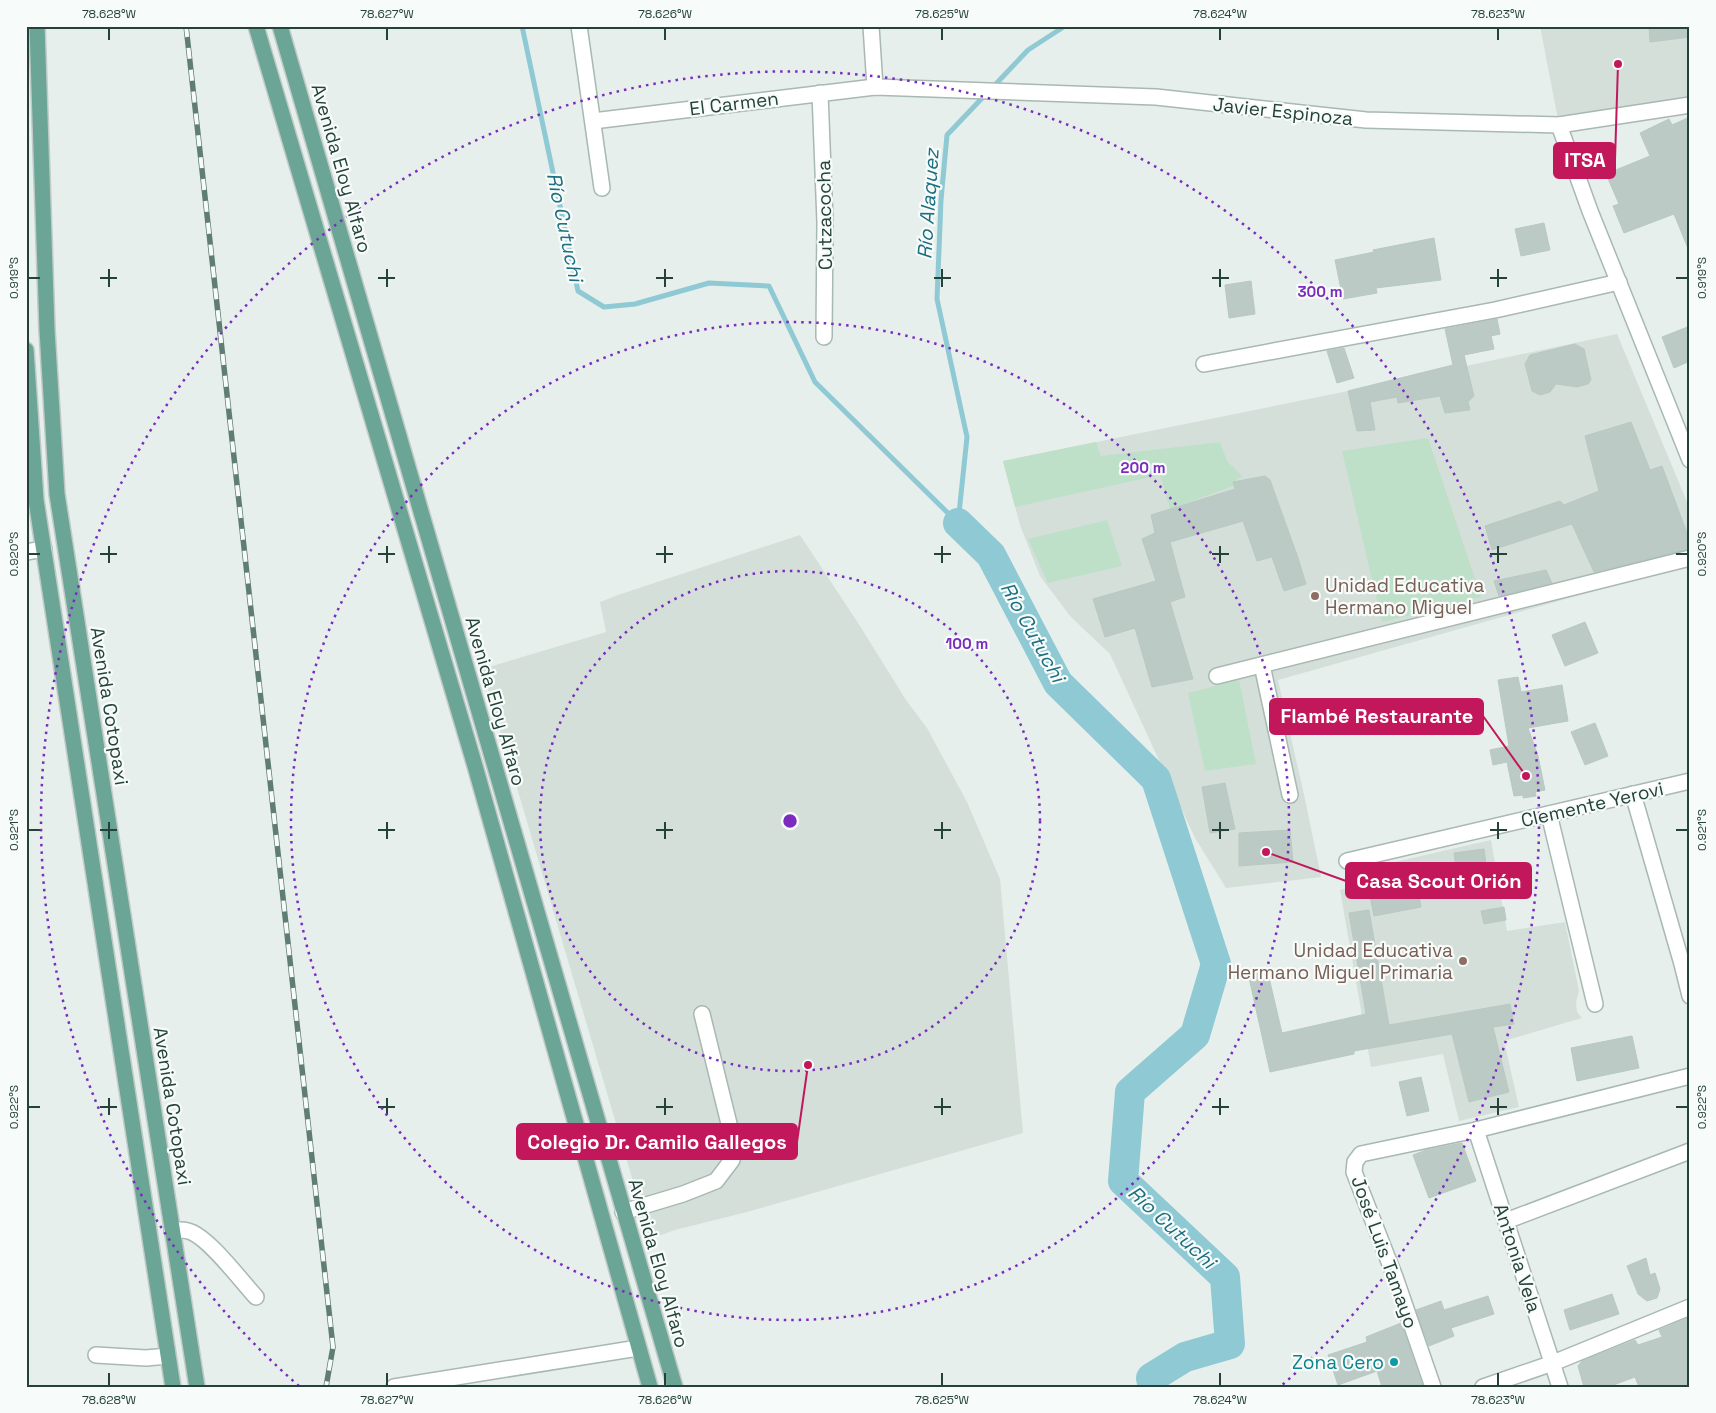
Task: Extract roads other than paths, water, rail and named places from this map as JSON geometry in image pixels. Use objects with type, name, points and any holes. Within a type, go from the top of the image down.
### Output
[{"type":"main road","name":"Avenida Cotopaxi","points":[[37,26],[47,330],[57,494],[196,1387]]},
{"type":"main road","name":"Avenida Eloy Alfaro","points":[[256,26],[472,757],[650,1387]]},
{"type":"main road","name":"Avenida Eloy Alfaro","points":[[280,26],[674,1387]]},
{"type":"main road","points":[[26,350],[36,500],[173,1387]]},
{"type":"street","points":[[579,26],[602,188]]},
{"type":"street","points":[[871,26],[875,87]]},
{"type":"street","name":"El Carmen","points":[[593,121],[875,87]]},
{"type":"street","name":"Javier Espinoza","points":[[875,87],[1156,97],[1366,120],[1559,125],[1690,105]]},
{"type":"street","name":"Cutzacocha","points":[[820,93],[826,222],[824,337]]},
{"type":"street","points":[[1559,125],[1590,211],[1690,460]]},
{"type":"street","points":[[1204,364],[1495,310],[1619,282]]},
{"type":"street","points":[[26,552],[44,549]]},
{"type":"street","points":[[1217,676],[1690,558]]},
{"type":"street","points":[[1262,665],[1290,795]]},
{"type":"street","name":"Clemente Yerovi","points":[[1348,861],[1690,781]]},
{"type":"street","points":[[1634,794],[1690,996]]},
{"type":"street","points":[[1549,814],[1595,1004]]},
{"type":"street","points":[[623,1212],[683,1194],[716,1181],[732,1160],[733,1140],[702,1014]]},
{"type":"street","name":"José Luis Tamayo","points":[[1433,1387],[1395,1277],[1354,1172],[1355,1162],[1361,1154],[1476,1130],[1690,1076]]},
{"type":"street","name":"Antonia Vela","points":[[1476,1130],[1560,1387]]},
{"type":"street","points":[[1506,1221],[1690,1151]]},
{"type":"street","points":[[172,1230],[188,1230],[196,1235],[222,1257],[256,1297]]},
{"type":"street","points":[[1483,1387],[1553,1363],[1690,1307]]},
{"type":"street","points":[[394,1387],[638,1348]]},
{"type":"street","points":[[96,1355],[146,1358],[168,1356]]},
{"type":"waterway","name":"Río Cutuchi","points":[[522,26],[578,291],[604,307],[635,304],[709,283],[769,286],[815,382],[958,523]]},
{"type":"waterway","name":"Río Alaquez","points":[[992,88],[1028,50],[1065,26]]},
{"type":"waterway","name":"Río Alaquez","points":[[958,523],[967,437],[937,299],[941,200],[947,135],[986,94]]},
{"type":"waterway","name":"Río Cutuchi","points":[[958,523],[991,555],[1058,683],[1156,779],[1216,964],[1195,1035],[1130,1092],[1123,1181],[1225,1277],[1230,1344],[1185,1357],[1151,1378],[1153,1387]]},
{"type":"railway","points":[[186,26],[333,1347],[326,1387]]},
{"type":"place","name":"ITSA","points":[[1618,64]]},
{"type":"place","name":"Unidad Educativa Hermano Miguel","points":[[1315,596]]},
{"type":"place","name":"Flambé Restaurante","points":[[1526,776]]},
{"type":"place","name":"Casa Scout Orión","points":[[1266,852]]},
{"type":"place","name":"Unidad Educativa Hermano Miguel Primaria","points":[[1463,961]]},
{"type":"place","name":"Colegio Dr. Camilo Gallegos","points":[[808,1065]]},
{"type":"place","name":"Zona Cero","points":[[1394,1362]]}]
